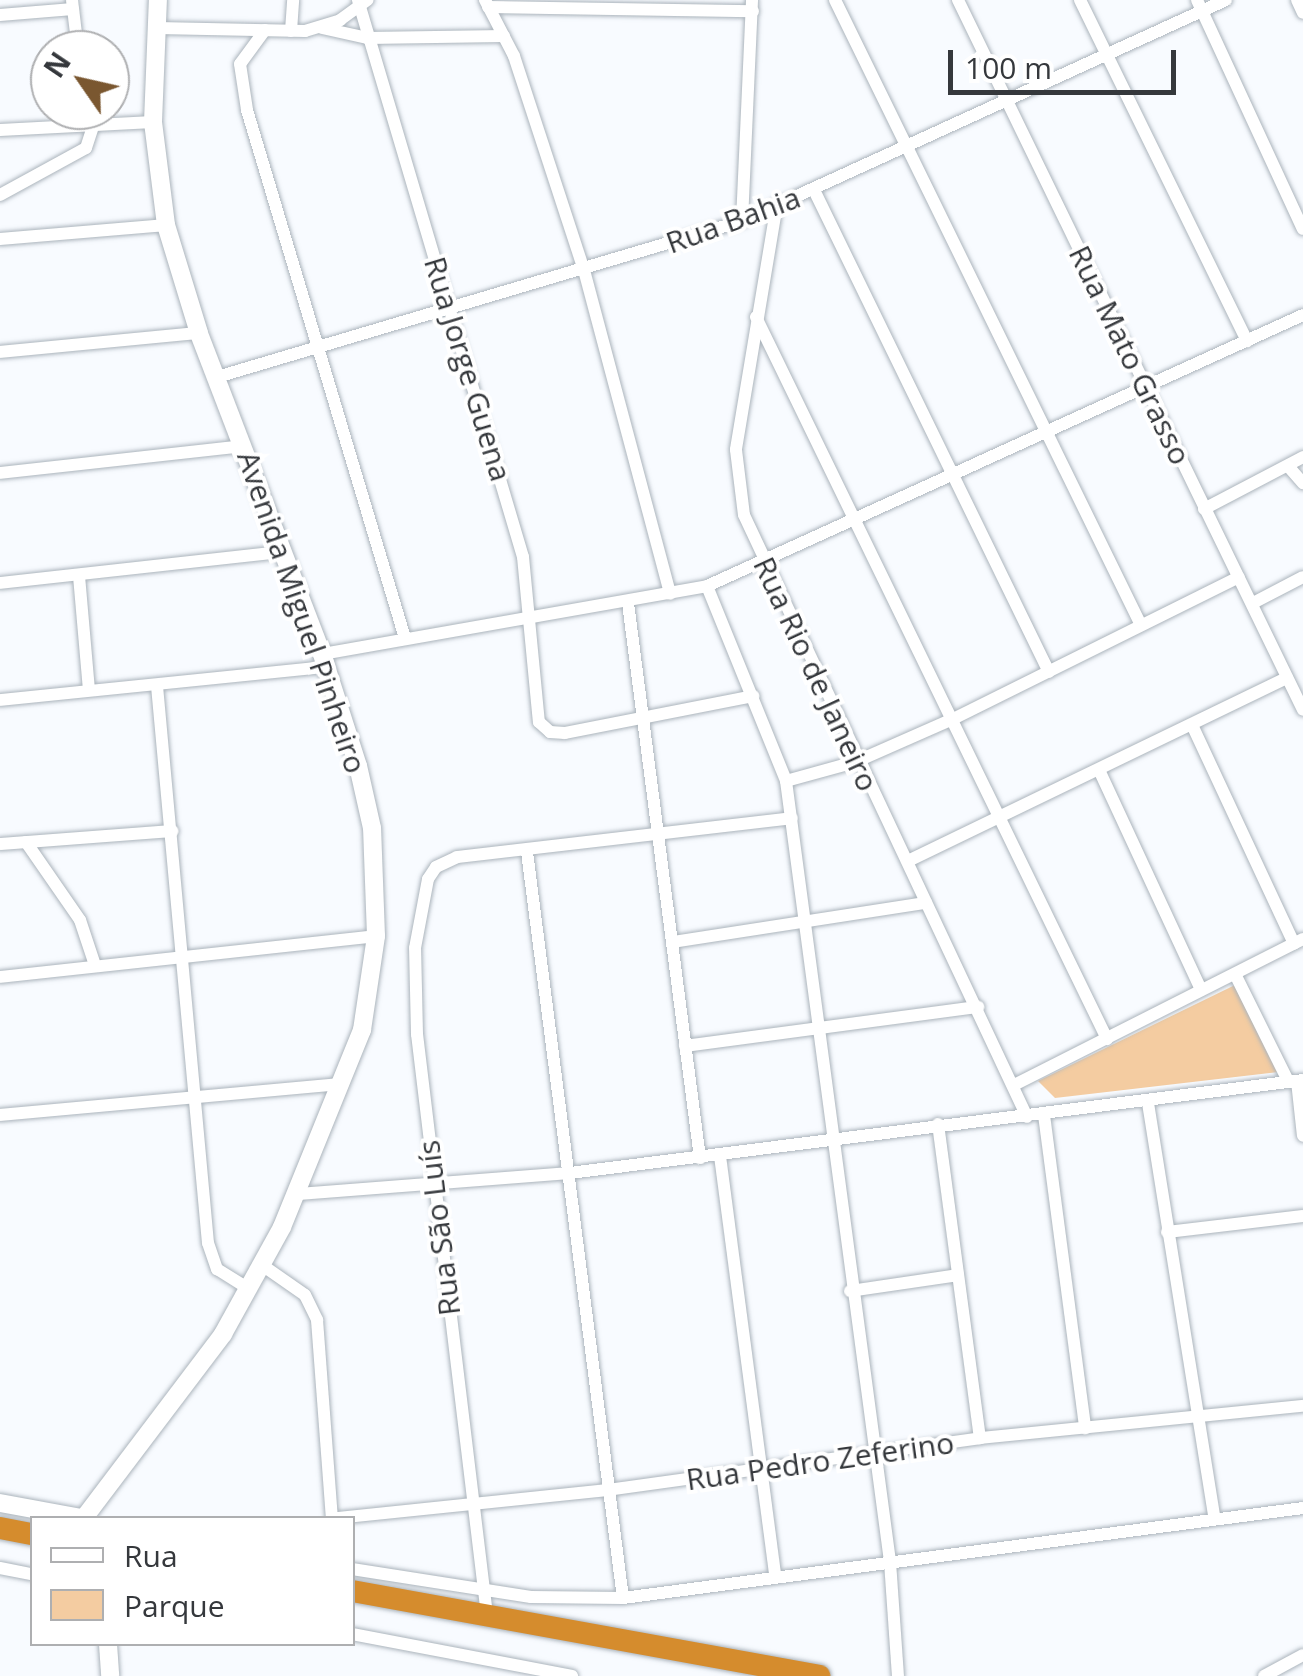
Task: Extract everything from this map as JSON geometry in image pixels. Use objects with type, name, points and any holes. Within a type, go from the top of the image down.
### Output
[{"type":"highway","points":[[0,1528],[30,1534]]},
{"type":"highway","points":[[355,1593],[820,1676]]},
{"type":"street","name":"Avenida Miguel Pinheiro","points":[[85,1516],[224,1334],[298,1194],[362,1030],[376,936],[370,814],[324,660],[199,333],[166,226],[153,122],[158,0]]},
{"type":"street","points":[[291,31],[292,0]]},
{"type":"street","points":[[835,0],[1140,623]]},
{"type":"street","name":"Rua Mato Grasso","points":[[958,0],[1287,678],[1300,695],[1303,710]]},
{"type":"street","points":[[1080,0],[1247,342]]},
{"type":"street","name":"Rua Bahia","points":[[217,377],[742,221],[1108,56],[1199,5],[1226,0]]},
{"type":"street","points":[[1297,0],[1303,13]]},
{"type":"street","points":[[322,28],[362,2]]},
{"type":"street","name":"Rua Jorge Guena","points":[[362,2],[368,38],[502,477],[533,616],[536,717],[550,732],[644,715]]},
{"type":"street","points":[[670,594],[584,270],[504,36],[486,3],[753,6],[742,221]]},
{"type":"street","points":[[0,15],[73,4],[76,30]]},
{"type":"street","points":[[1199,5],[1303,229]]},
{"type":"street","points":[[158,28],[322,28],[368,38],[504,36]]},
{"type":"street","points":[[265,30],[248,48],[239,73],[264,179],[318,344],[404,635]]},
{"type":"street","points":[[130,121],[153,122]]},
{"type":"street","points":[[0,130],[30,126]]},
{"type":"street","points":[[0,195],[86,148],[88,130]]},
{"type":"street","points":[[814,190],[1049,672]]},
{"type":"street","name":"Rua Rio de Janeiro","points":[[777,204],[734,469],[760,561],[1028,1116]]},
{"type":"street","points":[[0,239],[166,226]]},
{"type":"street","points":[[0,700],[157,686],[324,660],[404,635],[628,603],[707,586],[1303,315]]},
{"type":"street","points":[[756,317],[1106,1038]]},
{"type":"street","points":[[0,352],[199,333]]},
{"type":"street","points":[[0,472],[243,446]]},
{"type":"street","points":[[1204,509],[1303,458]]},
{"type":"street","points":[[1288,466],[1303,483]]},
{"type":"street","points":[[0,583],[281,552]]},
{"type":"street","points":[[79,576],[89,690]]},
{"type":"street","points":[[786,781],[856,762],[953,719],[1239,577]]},
{"type":"street","points":[[1253,602],[1303,578]]},
{"type":"street","points":[[707,586],[786,781],[830,1142],[890,1562],[898,1676]]},
{"type":"street","points":[[628,603],[700,1158]]},
{"type":"street","points":[[908,862],[1193,727],[1287,678]]},
{"type":"street","points":[[157,686],[186,958],[211,1255],[217,1269],[248,1289]]},
{"type":"street","points":[[644,715],[753,696]]},
{"type":"street","points":[[1014,1086],[1299,942],[1193,727]]},
{"type":"street","points":[[1100,772],[1200,990]]},
{"type":"street","points":[[623,1598],[528,852],[792,818]]},
{"type":"street","points":[[0,844],[172,831]]},
{"type":"street","points":[[26,842],[80,920],[95,964]]},
{"type":"street","name":"Rua São Luís","points":[[487,1616],[432,1188],[415,948],[430,873],[456,857],[528,852]]},
{"type":"street","points":[[673,942],[804,926],[926,903]]},
{"type":"street","points":[[0,977],[376,936]]},
{"type":"street","points":[[1235,974],[1296,1081],[1303,1136]]},
{"type":"street","points":[[685,1046],[978,1007]]},
{"type":"street","points":[[298,1194],[432,1188],[570,1173],[1296,1081]]},
{"type":"street","points":[[0,1115],[343,1084]]},
{"type":"street","points":[[1148,1102],[1214,1517]]},
{"type":"street","points":[[1044,1114],[1085,1428]]},
{"type":"street","points":[[938,1124],[980,1438]]},
{"type":"street","points":[[720,1156],[775,1576]]},
{"type":"street","points":[[1167,1232],[1303,1216]]},
{"type":"street","points":[[262,1265],[304,1295],[317,1320],[334,1516]]},
{"type":"street","points":[[850,1291],[958,1275]]},
{"type":"street","name":"Rua Pedro Zeferino","points":[[355,1516],[608,1490],[980,1438],[1303,1406]]},
{"type":"street","name":"Avenida Miguel Pinheiro","points":[[0,1503],[72,1516]]},
{"type":"street","points":[[355,1569],[485,1591],[623,1598],[1303,1508]]},
{"type":"street","points":[[0,1568],[30,1574]]},
{"type":"street","points":[[355,1635],[508,1670],[572,1676]]},
{"type":"street","points":[[108,1646],[110,1676]]},
{"type":"street","points":[[1264,1676],[1303,1655]]},
{"type":"green space","points":[[1235,985],[1278,1072],[1055,1098],[1038,1081]]}]
